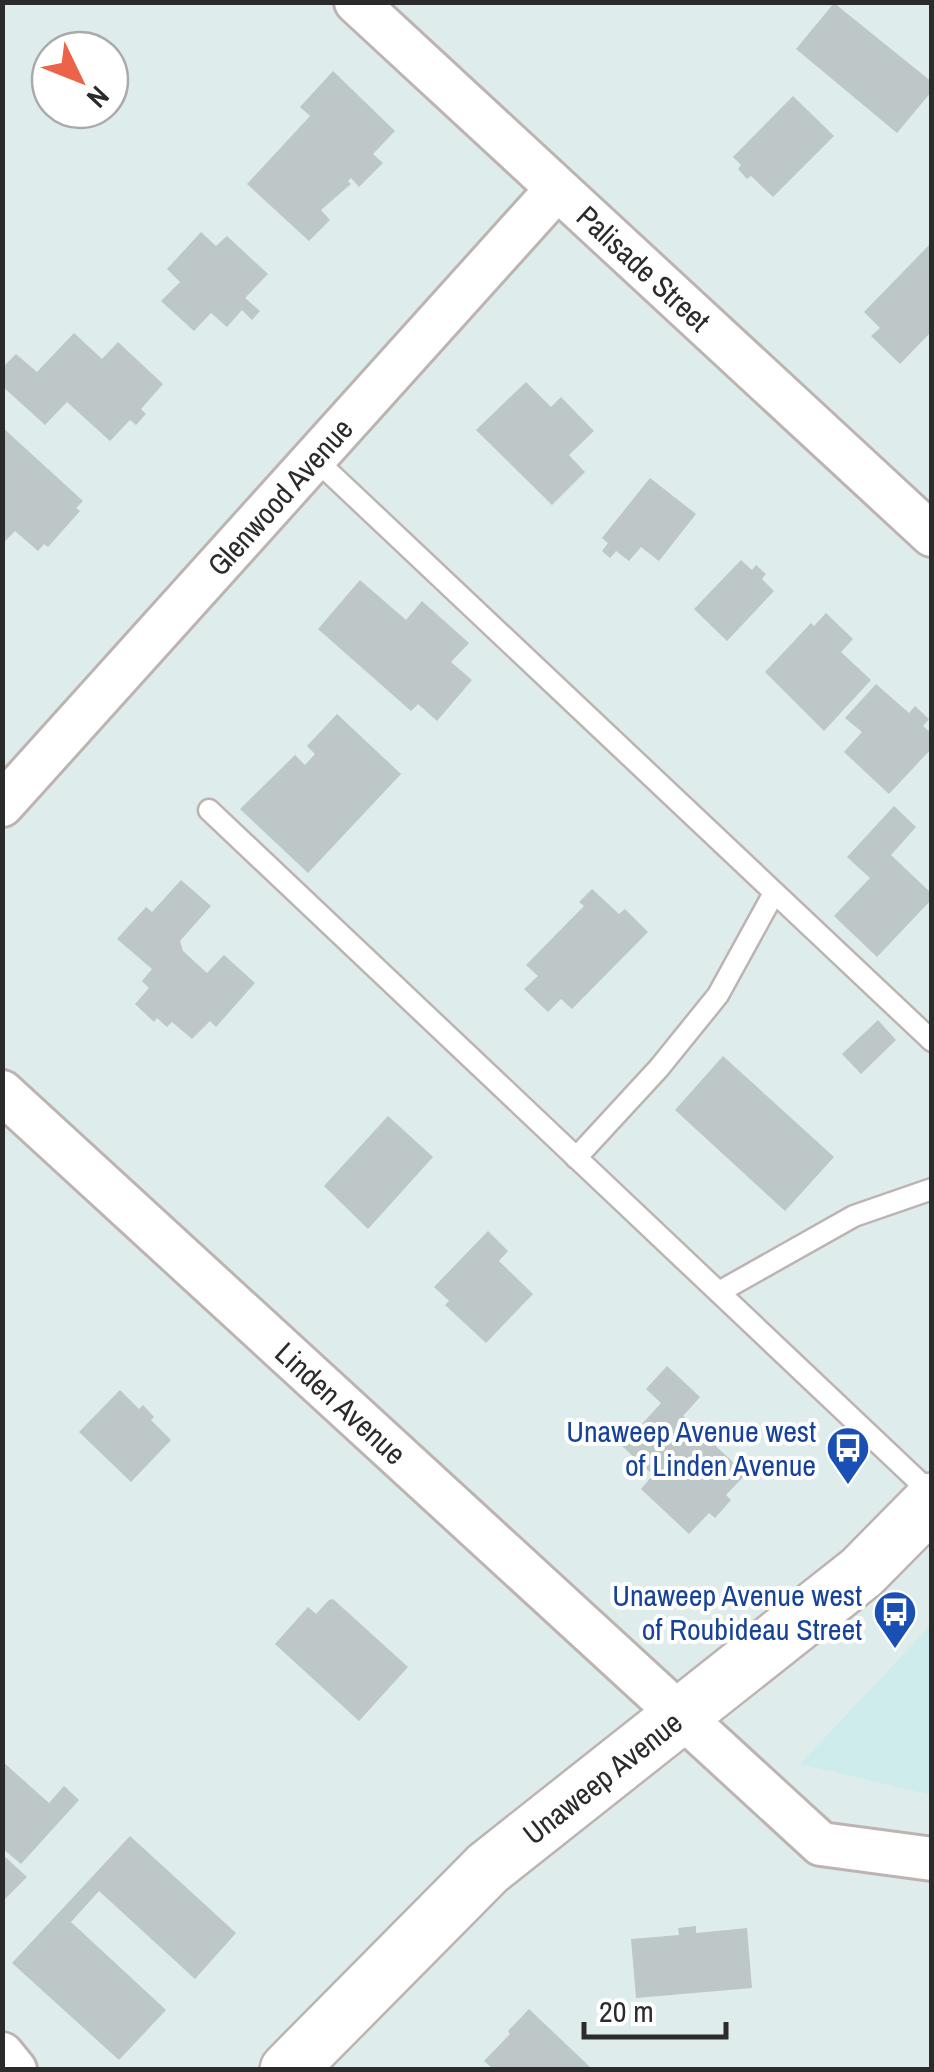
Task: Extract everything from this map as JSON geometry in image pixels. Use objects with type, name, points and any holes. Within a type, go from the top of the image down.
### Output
[{"type":"main road","name":"Unaweep Avenue","points":[[288,2070],[488,1868],[862,1572],[932,1502]]},
{"type":"street","name":"Palisade Street","points":[[356,2],[932,535]]},
{"type":"street","name":"Glenwood Avenue","points":[[2,804],[557,188]]},
{"type":"street","name":"Linden Avenue","points":[[2,1092],[821,1844],[932,1859]]},
{"type":"street","points":[[2,2054],[15,2070]]},
{"type":"lane","points":[[314,458],[932,1041]]},
{"type":"lane","points":[[210,810],[932,1494]]},
{"type":"lane","points":[[576,1158],[659,1068],[718,995],[774,892]]},
{"type":"lane","points":[[719,1292],[854,1216],[932,1188]]},
{"type":"shaded area","points":[[931,1625],[931,1795],[800,1764]]},
{"type":"building","points":[[834,3],[932,82],[932,91],[897,133],[796,49]]},
{"type":"building","points":[[333,71],[395,131],[373,154],[383,163],[359,187],[351,178],[348,181],[351,184],[321,210],[330,220],[309,241],[247,184],[310,116],[300,107]]},
{"type":"building","points":[[793,96],[834,136],[773,197],[751,176],[747,179],[733,157]]},
{"type":"building","points":[[201,232],[216,246],[227,236],[268,274],[245,298],[260,311],[252,320],[242,310],[227,327],[211,313],[194,331],[161,301],[180,282],[167,269]]},
{"type":"building","points":[[932,242],[932,331],[900,364],[871,336],[880,328],[864,312]]},
{"type":"building","points":[[74,333],[102,359],[118,342],[163,384],[141,409],[146,414],[136,425],[130,420],[110,441],[67,402],[45,425],[2,386],[2,368],[16,354],[37,372]]},
{"type":"building","points":[[526,382],[551,407],[561,397],[594,431],[569,455],[585,472],[552,505],[476,430]]},
{"type":"building","points":[[2,427],[83,501],[76,508],[80,511],[48,547],[44,544],[38,551],[15,531],[2,544]]},
{"type":"building","points":[[650,478],[696,514],[659,561],[641,547],[629,561],[616,551],[610,558],[602,551],[608,543],[602,538]]},
{"type":"building","points":[[741,560],[752,570],[756,565],[766,574],[762,579],[774,591],[727,641],[694,609]]},
{"type":"building","points":[[360,580],[406,620],[422,601],[469,643],[451,662],[472,680],[437,721],[418,704],[411,711],[318,629]]},
{"type":"building","points":[[826,613],[853,639],[841,652],[871,680],[824,731],[765,672],[811,623],[814,626]]},
{"type":"building","points":[[876,684],[909,713],[915,706],[929,719],[923,726],[932,734],[932,748],[889,794],[844,752],[862,732],[845,718]]},
{"type":"building","points":[[337,714],[401,774],[308,873],[240,809],[295,755],[305,765],[315,754],[307,746]]},
{"type":"building","points":[[894,806],[916,827],[891,855],[932,894],[932,899],[877,957],[834,916],[870,878],[847,857]]},
{"type":"building","points":[[181,880],[211,906],[180,941],[183,951],[207,973],[224,955],[255,983],[216,1027],[210,1021],[192,1039],[172,1022],[167,1027],[157,1018],[154,1022],[135,1004],[149,988],[142,981],[152,969],[117,939],[146,907],[152,912]]},
{"type":"building","points":[[592,889],[619,914],[625,909],[648,932],[572,1009],[561,999],[548,1012],[524,989],[538,976],[526,965],[584,906],[579,902]]},
{"type":"building","points":[[878,1020],[896,1040],[861,1074],[842,1054]]},
{"type":"building","points":[[723,1056],[834,1157],[785,1211],[675,1110]]},
{"type":"building","points":[[388,1116],[433,1157],[368,1229],[324,1186]]},
{"type":"building","points":[[488,1231],[508,1251],[499,1261],[533,1294],[486,1343],[445,1305],[449,1301],[434,1287]]},
{"type":"building","points":[[667,1366],[700,1397],[683,1416],[746,1474],[726,1495],[731,1500],[715,1518],[709,1513],[689,1534],[641,1489],[653,1475],[622,1446],[661,1403],[646,1389]]},
{"type":"building","points":[[120,1390],[139,1409],[143,1405],[154,1417],[151,1420],[171,1440],[131,1482],[79,1432]]},
{"type":"building","points":[[333,1599],[408,1667],[359,1721],[275,1644],[308,1607],[316,1614]]},
{"type":"building","points":[[2,1761],[49,1803],[64,1786],[79,1800],[21,1864],[2,1848]]},
{"type":"building","points":[[130,1836],[236,1933],[195,1979],[99,1891],[71,1922],[166,2010],[119,2060],[12,1963]]},
{"type":"building","points":[[2,1854],[27,1877],[2,1902]]},
{"type":"building","points":[[696,1926],[696,1933],[747,1928],[752,1988],[636,1998],[631,1939],[679,1935],[678,1928]]},
{"type":"building","points":[[529,2009],[590,2067],[587,2070],[494,2070],[484,2061]]},
{"type":"place","name":"Unaweep Avenue west of Linden Avenue","points":[[848,1486]]},
{"type":"place","name":"Unaweep Avenue west of Roubideau Street","points":[[895,1650]]}]
